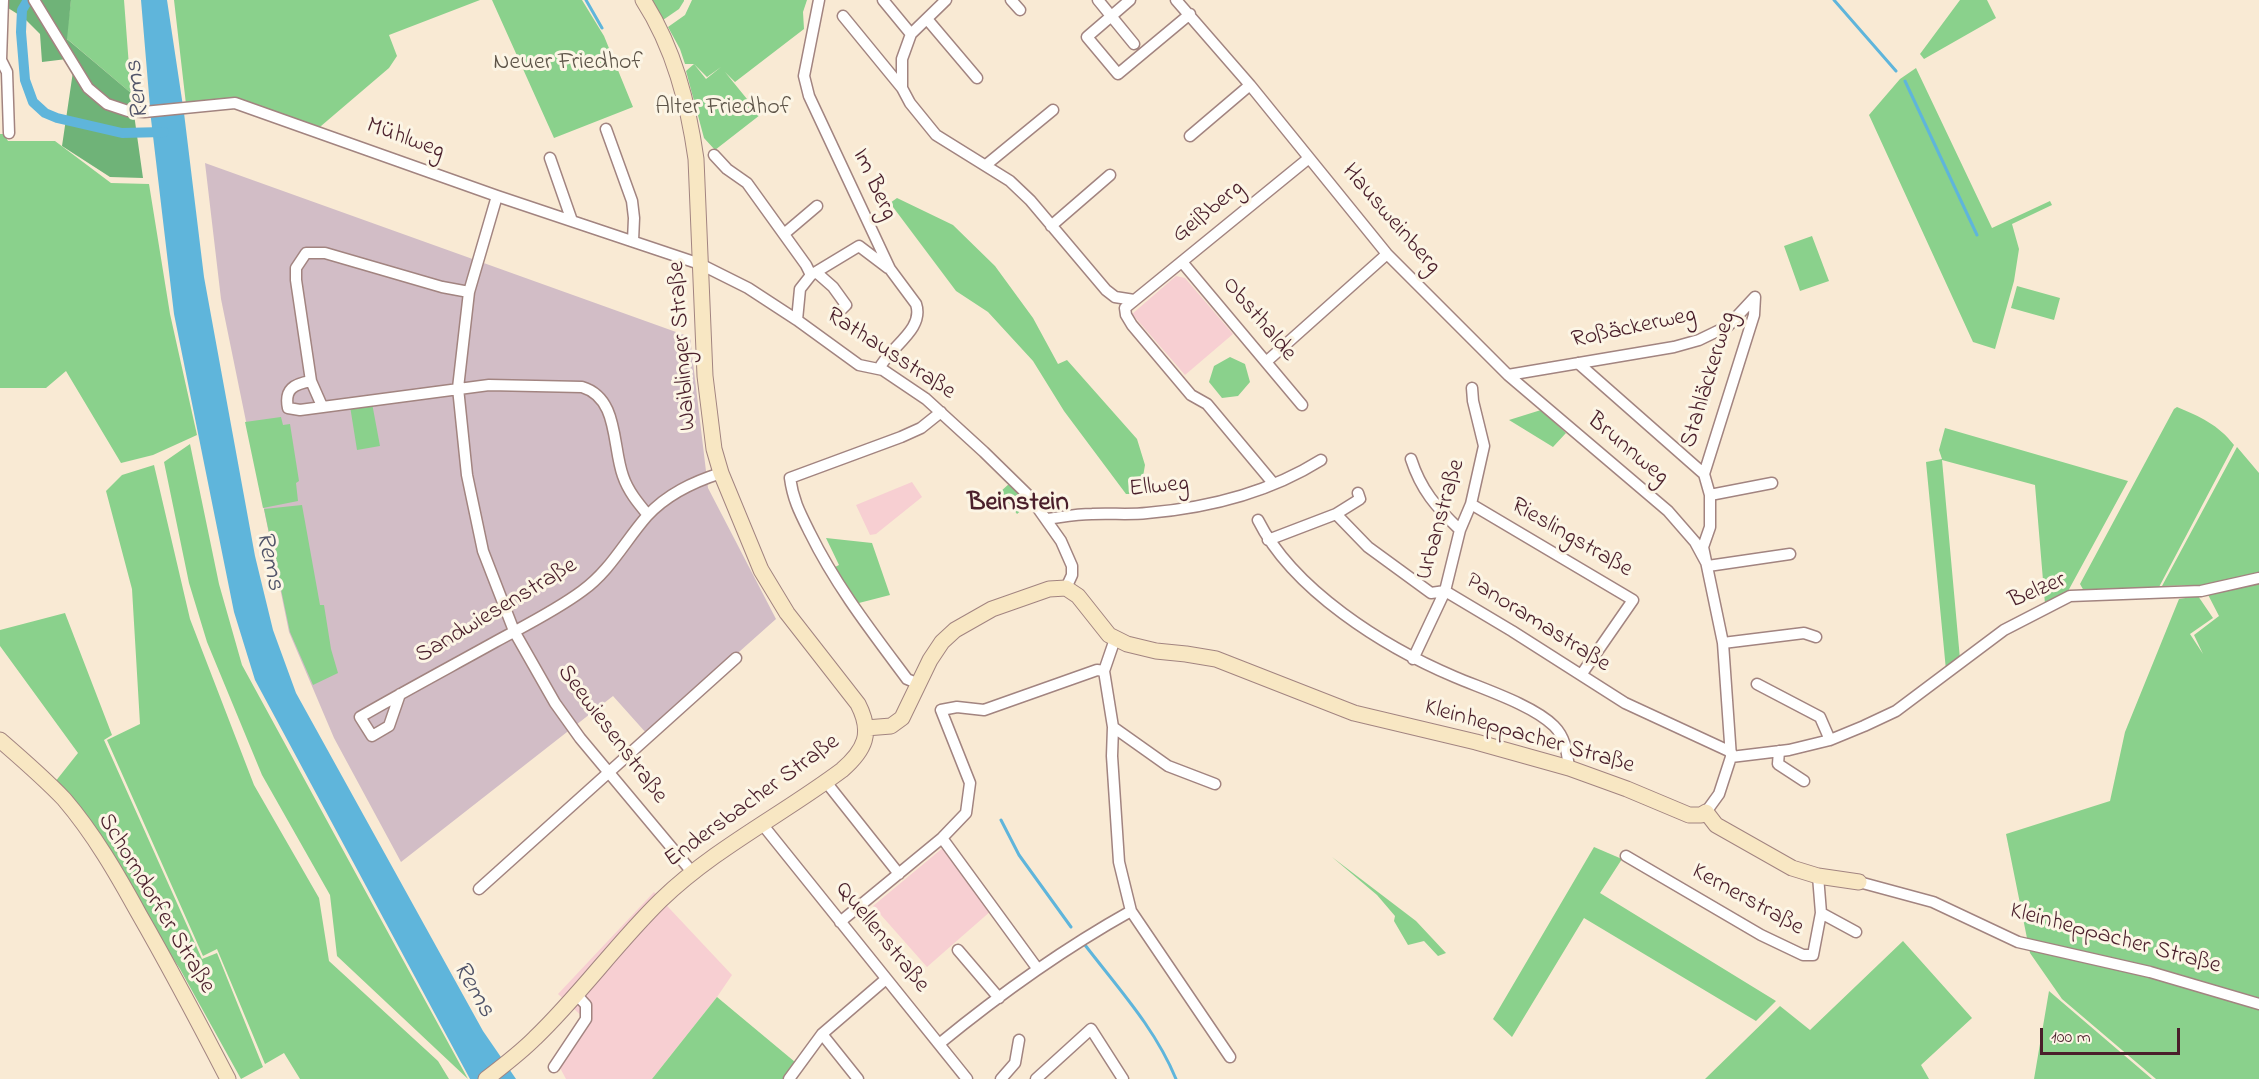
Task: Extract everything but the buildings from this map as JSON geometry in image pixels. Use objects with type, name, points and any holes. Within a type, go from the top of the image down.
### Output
[{"type":"street","points":[[3,0],[1,60],[7,72],[9,133]]},
{"type":"street","name":"Waiblinger Straße","points":[[643,0],[659,27],[682,88],[696,159],[705,376],[714,448],[721,473],[761,570],[787,613],[854,699],[862,712],[866,728]]},
{"type":"street","name":"Im Berg","points":[[819,0],[804,76],[809,96],[890,269],[916,304],[918,319],[882,361],[879,369]]},
{"type":"street","points":[[883,0],[911,34]]},
{"type":"street","points":[[902,88],[902,59],[911,34],[946,0]]},
{"type":"street","points":[[1011,0],[1020,10]]},
{"type":"street","points":[[1098,0],[1134,44]]},
{"type":"street","points":[[1130,0],[1087,37],[1118,74],[1190,14]]},
{"type":"street","name":"Hausweinberg","points":[[1176,0],[1250,85],[1387,254],[1508,375]]},
{"type":"street","name":"Mühlweg","points":[[36,3],[77,72],[94,94],[107,104],[123,110],[149,111],[235,103],[497,196],[700,264],[748,288],[797,320]]},
{"type":"street","points":[[843,16],[902,88],[919,115],[936,135],[1010,181],[1030,200],[1106,290],[1115,297],[1134,300]]},
{"type":"street","points":[[927,19],[977,78]]},
{"type":"street","points":[[1190,136],[1250,85]]},
{"type":"street","points":[[986,165],[1053,110]]},
{"type":"street","points":[[606,129],[632,201],[633,241]]},
{"type":"street","name":"Rathausstraße","points":[[714,154],[727,169],[747,183],[814,274],[833,287],[846,305],[842,309]]},
{"type":"street","points":[[550,158],[572,221]]},
{"type":"street","name":"Geißberg","points":[[1134,300],[1309,158]]},
{"type":"street","points":[[1051,226],[1110,175]]},
{"type":"street","name":"Seewiesenstraße","points":[[497,196],[469,292],[458,388],[467,475],[483,551],[514,631],[555,703],[608,772],[692,872]]},
{"type":"street","points":[[784,234],[817,206]]},
{"type":"street","points":[[814,274],[859,246],[890,269]]},
{"type":"street","points":[[322,406],[311,381],[296,280],[296,267],[306,253],[325,253],[442,287],[469,292]]},
{"type":"street","points":[[1266,362],[1387,254]]},
{"type":"street","name":"Obsthalde","points":[[1182,262],[1302,405]]},
{"type":"street","name":"Rathausstraße","points":[[814,274],[800,290],[797,320],[859,366],[879,369],[926,399],[1023,489],[1047,519],[1061,541],[1072,566],[1072,576],[1066,588]]},
{"type":"street","name":"Roßäckerweg","points":[[1508,375],[1699,340],[1731,322],[1755,297]]},
{"type":"street","name":"Stahläckerweg","points":[[1704,474],[1751,324],[1755,297]]},
{"type":"street","points":[[1134,300],[1125,308],[1132,325],[1191,395],[1207,404],[1273,483]]},
{"type":"street","points":[[1731,322],[1751,324]]},
{"type":"street","points":[[1578,363],[1704,474]]},
{"type":"street","name":"Brunnweg","points":[[1508,375],[1668,512],[1695,542],[1708,566]]},
{"type":"street","points":[[311,381],[298,383],[290,388],[286,400],[288,408],[300,410],[489,385],[582,387],[592,390],[607,406],[627,487],[648,516]]},
{"type":"street","name":"Urbanstraße","points":[[1413,658],[1445,591],[1460,530],[1471,504],[1484,446],[1472,388]]},
{"type":"street","points":[[919,684],[907,678],[843,593],[820,554],[792,498],[790,478],[902,437],[921,428],[941,412]]},
{"type":"street","points":[[1411,459],[1418,481],[1437,508],[1460,530]]},
{"type":"street","name":"Ellweg","points":[[1047,519],[1090,514],[1146,514],[1184,508],[1238,496],[1302,472],[1321,460]]},
{"type":"street","name":"Sandwiesenstraße","points":[[400,694],[584,590],[619,555],[648,516],[672,495],[694,482],[721,473]]},
{"type":"street","name":"Brunnweg","points":[[1704,474],[1710,495],[1710,527],[1703,547],[1723,643],[1731,754],[1719,794],[1706,812]]},
{"type":"street","points":[[1710,495],[1772,483]]},
{"type":"street","points":[[1268,540],[1336,514],[1360,499],[1358,493]]},
{"type":"street","name":"Rieslingstraße","points":[[1471,504],[1633,600],[1581,675]]},
{"type":"street","name":"Panoramastraße","points":[[1336,514],[1368,547],[1431,593],[1445,591],[1624,703],[1731,754]]},
{"type":"street","points":[[1257,520],[1268,540],[1301,579],[1343,614],[1413,658],[1522,706],[1554,726],[1565,742],[1569,768]]},
{"type":"street","points":[[1708,566],[1790,554]]},
{"type":"street","name":"Belzer","points":[[1731,754],[1779,751],[1830,740],[1896,711],[2004,630],[2070,596],[2201,591],[2259,578]]},
{"type":"street","points":[[1066,588],[1078,596],[1095,620],[1115,639],[1104,671],[1113,727],[1119,862],[1131,911],[1230,1057]]},
{"type":"street","name":"Endersbacher Straße","points":[[486,1079],[536,1038],[618,945],[692,872],[826,782],[852,761],[860,753],[865,741],[866,728],[891,726],[898,722],[911,703],[936,650],[955,630],[992,609],[1049,589],[1066,588]]},
{"type":"street","points":[[1723,643],[1804,633],[1816,637]]},
{"type":"street","name":"Kleinheppacher Straße","points":[[1115,639],[1156,651],[1216,659],[1354,713],[1476,742],[1569,768],[1689,815],[1701,815],[1706,812],[1716,825],[1745,842],[1792,867],[1818,876],[1859,882],[1933,902],[2019,942],[2150,972],[2259,1004]]},
{"type":"street","points":[[479,889],[736,658]]},
{"type":"street","points":[[840,922],[955,827],[968,808],[970,783],[941,710],[957,707],[984,710],[1097,670],[1104,671]]},
{"type":"street","points":[[1757,684],[1820,717],[1830,740]]},
{"type":"street","points":[[1113,727],[1168,766],[1215,784]]},
{"type":"street","name":"Schorndorfer Straße","points":[[0,740],[34,769],[65,801],[92,835],[114,869],[185,994],[228,1079]]},
{"type":"street","points":[[1779,751],[1778,764],[1804,781]]},
{"type":"street","points":[[826,782],[899,874]]},
{"type":"street","name":"Quellenstraße","points":[[762,824],[967,1079]]},
{"type":"street","points":[[942,838],[1037,968]]},
{"type":"street","name":"Kernerstraße","points":[[1626,856],[1761,935],[1803,955],[1813,955],[1821,913],[1818,876]]},
{"type":"street","points":[[939,1044],[1037,968],[1083,937],[1131,911]]},
{"type":"street","name":"Kernerstraße","points":[[1821,913],[1856,932]]},
{"type":"street","points":[[958,950],[999,998]]},
{"type":"street","points":[[789,1079],[822,1034],[886,979]]},
{"type":"street","points":[[554,1067],[586,1019],[586,1005],[576,994]]},
{"type":"street","points":[[1036,1079],[1091,1029],[1124,1079]]},
{"type":"street","points":[[822,1034],[858,1079]]},
{"type":"street","points":[[1001,1079],[1015,1063],[1019,1040]]},
{"type":"shaded area","points":[[205,163],[690,337],[708,488],[776,619],[647,734],[613,696],[401,862],[334,738],[289,632],[221,299]]},
{"type":"shaded area","points":[[1176,276],[1185,278],[1233,334],[1185,375],[1132,314]]},
{"type":"shaded area","points":[[912,482],[922,497],[876,534],[870,535],[856,505]]},
{"type":"shaded area","points":[[945,846],[992,910],[927,967],[873,906]]},
{"type":"shaded area","points":[[654,892],[732,975],[652,1079],[566,1079],[559,1066],[588,1022],[558,994]]},
{"type":"green space","points":[[9,0],[71,0],[67,39],[131,93],[143,178],[110,177],[62,146],[75,58],[42,62],[40,34],[24,18],[8,8]]},
{"type":"green space","points":[[71,0],[124,0],[131,93],[66,38]]},
{"type":"green space","points":[[174,0],[480,0],[389,35],[397,56],[389,68],[314,132],[235,106],[233,109],[187,113]]},
{"type":"green space","name":"Neuer Friedhof","points":[[492,0],[582,0],[604,36],[633,107],[554,138]]},
{"type":"green space","points":[[650,0],[684,1],[679,9],[663,20]]},
{"type":"green space","name":"Alter Friedhof","points":[[692,0],[807,0],[803,12],[804,29],[735,82],[725,72],[760,115],[715,150],[704,138],[686,71],[694,64],[685,64],[668,27],[685,15]],"holes":[[[694,64],[707,77],[721,67],[706,79]]]},
{"type":"green space","points":[[1960,0],[1987,0],[1996,18],[1924,59],[1920,54]]},
{"type":"green space","points":[[1916,68],[1992,228],[2050,201],[2052,205],[2012,224],[2019,249],[2014,281],[1995,349],[1973,342],[1869,115],[1900,79]]},
{"type":"green space","points":[[0,134],[4,134],[8,141],[55,141],[111,183],[149,184],[170,314],[197,435],[153,455],[121,463],[66,371],[46,388],[0,388]]},
{"type":"green space","points":[[897,198],[953,225],[995,266],[1033,318],[1058,364],[1067,360],[1137,439],[1145,465],[1140,494],[1126,494],[1064,411],[1033,361],[988,312],[956,291],[890,203]]},
{"type":"green space","points":[[1812,236],[1829,281],[1800,291],[1784,246]]},
{"type":"green space","points":[[2017,286],[2060,298],[2054,320],[2011,308]]},
{"type":"green space","points":[[1230,357],[1245,364],[1250,382],[1238,396],[1222,398],[1209,382],[1214,366]]},
{"type":"green space","points":[[372,403],[380,446],[357,450],[350,406]]},
{"type":"green space","points":[[2177,407],[2215,427],[2234,445],[2158,589],[2084,591],[2080,584]]},
{"type":"green space","points":[[1541,410],[1566,433],[1553,447],[1509,420]]},
{"type":"green space","points":[[281,417],[283,425],[290,424],[299,481],[296,483],[298,501],[263,508],[245,422]]},
{"type":"green space","points":[[1945,428],[2128,481],[2067,593],[2045,604],[2035,485],[1942,460],[1960,659],[1946,670],[1926,462],[1942,459],[1939,450]]},
{"type":"green space","points":[[190,444],[219,584],[242,665],[468,1079],[337,956],[330,895],[262,775],[207,642],[189,583],[164,462]]},
{"type":"green space","points":[[2237,447],[2259,473],[2259,1079],[2156,1079],[2062,999],[2030,953],[2006,834],[2110,801],[2125,732],[2179,599],[2198,596],[2213,618],[2190,634],[2203,654],[2194,635],[2219,616],[2203,585],[2162,586]]},
{"type":"green space","points":[[154,465],[190,619],[254,785],[319,898],[329,961],[438,1061],[449,1079],[300,1079],[284,1053],[265,1064],[217,949],[203,956],[107,740],[140,724],[132,589],[106,491],[122,475]]},
{"type":"green space","points":[[1010,483],[1030,503],[1017,514],[1000,492]]},
{"type":"green space","points":[[302,505],[320,605],[324,605],[331,649],[338,673],[313,685],[290,632],[264,509]]},
{"type":"green space","points":[[826,538],[872,543],[890,595],[855,604],[833,568],[839,565]]},
{"type":"green space","points":[[65,613],[112,735],[104,740],[202,959],[217,953],[263,1067],[241,1079],[180,969],[55,782],[78,753],[0,646],[0,630]]},
{"type":"green space","points":[[1594,847],[1622,859],[1600,893],[1776,1001],[1756,1021],[1584,918],[1512,1037],[1493,1019]]},
{"type":"green space","points":[[1332,857],[1416,921],[1446,953],[1438,956],[1424,941],[1408,945],[1394,921],[1395,916],[1377,895]]},
{"type":"green space","points":[[1903,941],[1972,1018],[1921,1065],[1929,1079],[1705,1079],[1780,1006],[1810,1030]]},
{"type":"green space","points":[[2049,991],[2152,1079],[2034,1079]]},
{"type":"green space","points":[[717,997],[795,1062],[783,1079],[652,1079]]},
{"type":"water","points":[[141,0],[167,0],[184,113],[204,277],[255,556],[273,630],[296,693],[483,1031],[516,1079],[470,1079],[255,680],[234,612],[174,314],[151,119]]},
{"type":"waterway","name":"Rems","points":[[28,0],[22,10],[21,32],[25,80],[33,102],[45,113],[57,118],[122,133],[164,132]]},
{"type":"waterway","points":[[586,0],[602,28]]},
{"type":"waterway","points":[[1834,0],[1896,71]]},
{"type":"waterway","points":[[1905,81],[1977,235]]},
{"type":"waterway","points":[[1001,820],[1019,855],[1071,927]]},
{"type":"waterway","points":[[1085,945],[1147,1026],[1176,1079]]},
{"type":"district","name":"Beinstein","points":[[1018,505]]}]
